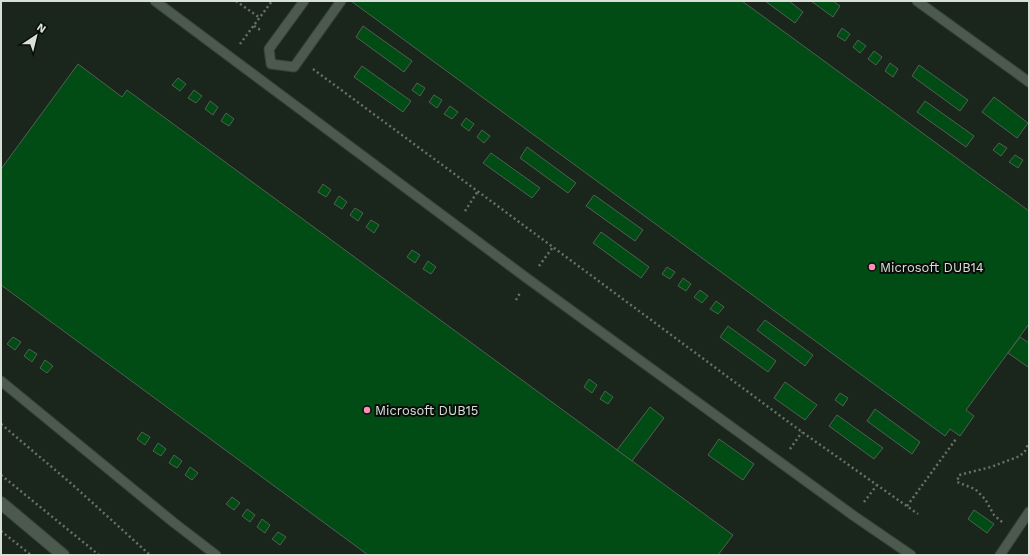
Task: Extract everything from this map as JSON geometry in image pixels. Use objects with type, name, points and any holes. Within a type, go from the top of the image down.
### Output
[{"type":"main road","points":[[1,503],[63,555]]},
{"type":"lane","points":[[155,1],[231,57],[265,71],[455,224],[528,279],[854,516],[912,555]]},
{"type":"lane","points":[[265,71],[269,50],[304,1]]},
{"type":"lane","points":[[265,71],[294,67],[340,1]]},
{"type":"lane","points":[[917,1],[1029,82]]},
{"type":"lane","points":[[1,380],[173,522],[216,555]]},
{"type":"lane","points":[[1000,555],[1014,532],[1029,512]]},
{"type":"path","points":[[236,1],[260,18]]},
{"type":"path","points":[[231,57],[272,1]]},
{"type":"path","points":[[254,26],[276,41]]},
{"type":"path","points":[[300,59],[802,432],[918,514]]},
{"type":"path","points":[[455,224],[478,192]]},
{"type":"path","points":[[1,424],[74,486],[150,555]]},
{"type":"path","points":[[781,462],[802,432]]},
{"type":"path","points":[[907,506],[956,439]]},
{"type":"path","points":[[1014,532],[994,515],[986,499],[975,489],[957,482],[959,476],[966,473],[991,467],[1020,456],[1029,442]]},
{"type":"path","points":[[1,475],[99,555]]},
{"type":"path","points":[[854,516],[877,485]]},
{"type":"path","points":[[1,531],[31,555]]},
{"type":"building","name":"Microsoft DUB14","points":[[351,1],[742,1],[1029,211],[1029,324],[966,410],[974,416],[960,436],[950,429],[945,436]]},
{"type":"building","points":[[765,1],[789,1],[803,12],[795,23]]},
{"type":"building","points":[[811,1],[833,1],[840,6],[833,17]]},
{"type":"building","points":[[363,26],[412,61],[404,72],[356,37]]},
{"type":"building","points":[[842,28],[850,34],[845,41],[837,36]]},
{"type":"building","points":[[858,40],[866,46],[860,53],[853,47]]},
{"type":"building","points":[[874,51],[882,57],[876,65],[868,59]]},
{"type":"building","points":[[890,63],[898,69],[893,77],[885,71]]},
{"type":"building","name":"Microsoft DUB15","points":[[78,64],[122,97],[127,90],[733,535],[718,555],[368,555],[1,285],[1,169]]},
{"type":"building","points":[[919,65],[968,100],[960,111],[912,76]]},
{"type":"building","points":[[362,66],[411,101],[403,112],[354,77]]},
{"type":"building","points":[[178,78],[186,84],[180,91],[172,85]]},
{"type":"building","points":[[417,83],[425,88],[420,96],[412,90]]},
{"type":"building","points":[[194,90],[202,96],[196,103],[188,98]]},
{"type":"building","points":[[434,95],[442,100],[437,108],[429,102]]},
{"type":"building","points":[[994,97],[1028,123],[1017,138],[982,112]]},
{"type":"building","points":[[210,101],[218,107],[213,115],[205,109]]},
{"type":"building","points":[[925,101],[974,136],[966,147],[917,112]]},
{"type":"building","points":[[450,106],[458,112],[452,119],[444,114]]},
{"type":"building","points":[[226,113],[234,119],[229,126],[221,121]]},
{"type":"building","points":[[466,118],[474,124],[469,131],[461,125]]},
{"type":"building","points":[[482,130],[490,136],[484,143],[477,137]]},
{"type":"building","points":[[999,143],[1007,148],[1001,156],[993,150]]},
{"type":"building","points":[[527,147],[576,183],[568,193],[520,158]]},
{"type":"building","points":[[491,153],[540,188],[532,198],[483,163]]},
{"type":"building","points":[[1015,155],[1023,160],[1018,168],[1009,162]]},
{"type":"building","points":[[323,184],[331,190],[326,197],[318,192]]},
{"type":"building","points":[[594,195],[643,230],[635,241],[586,206]]},
{"type":"building","points":[[339,196],[347,202],[342,209],[334,204]]},
{"type":"building","points":[[355,208],[363,213],[358,221],[350,215]]},
{"type":"building","points":[[371,220],[379,225],[374,233],[366,227]]},
{"type":"building","points":[[601,232],[649,267],[641,278],[593,243]]},
{"type":"building","points":[[412,250],[420,255],[415,263],[407,257]]},
{"type":"building","points":[[428,261],[436,267],[431,274],[423,269]]},
{"type":"building","points":[[667,267],[675,272],[670,279],[662,274]]},
{"type":"building","points":[[683,278],[691,284],[686,291],[678,286]]},
{"type":"building","points":[[700,290],[708,296],[702,303],[694,297]]},
{"type":"building","points":[[716,301],[724,307],[718,314],[710,309]]},
{"type":"building","points":[[765,320],[813,355],[805,366],[757,330]]},
{"type":"building","points":[[728,326],[776,361],[768,372],[720,337]]},
{"type":"building","points":[[13,337],[21,342],[15,350],[7,344]]},
{"type":"building","points":[[1020,337],[1029,343],[1028,367],[1008,353]]},
{"type":"building","points":[[29,349],[37,354],[32,362],[24,356]]},
{"type":"building","points":[[45,360],[53,366],[47,373],[40,368]]},
{"type":"building","points":[[589,379],[597,385],[592,393],[584,387]]},
{"type":"building","points":[[785,382],[817,405],[805,420],[774,398]]},
{"type":"building","points":[[605,391],[613,397],[608,404],[600,399]]},
{"type":"building","points":[[840,393],[848,398],[843,406],[835,400]]},
{"type":"building","points":[[650,407],[664,418],[632,461],[617,450]]},
{"type":"building","points":[[875,409],[920,442],[912,454],[867,421]]},
{"type":"building","points":[[837,415],[883,448],[874,459],[829,426]]},
{"type":"building","points":[[142,432],[150,437],[145,445],[137,439]]},
{"type":"building","points":[[719,439],[754,464],[743,480],[708,455]]},
{"type":"building","points":[[158,443],[166,449],[161,456],[153,451]]},
{"type":"building","points":[[174,455],[182,461],[177,468],[169,463]]},
{"type":"building","points":[[190,467],[198,473],[192,480],[185,475]]},
{"type":"building","points":[[232,497],[240,503],[234,510],[226,504]]},
{"type":"building","points":[[247,509],[255,515],[250,522],[242,516]]},
{"type":"building","points":[[974,510],[994,524],[987,533],[968,519]]},
{"type":"building","points":[[262,519],[270,525],[265,533],[257,527]]},
{"type":"building","points":[[278,532],[286,537],[280,545],[272,539]]},
{"type":"place","name":"Microsoft DUB14","points":[[872,267]]},
{"type":"place","name":"Microsoft DUB15","points":[[367,410]]}]
